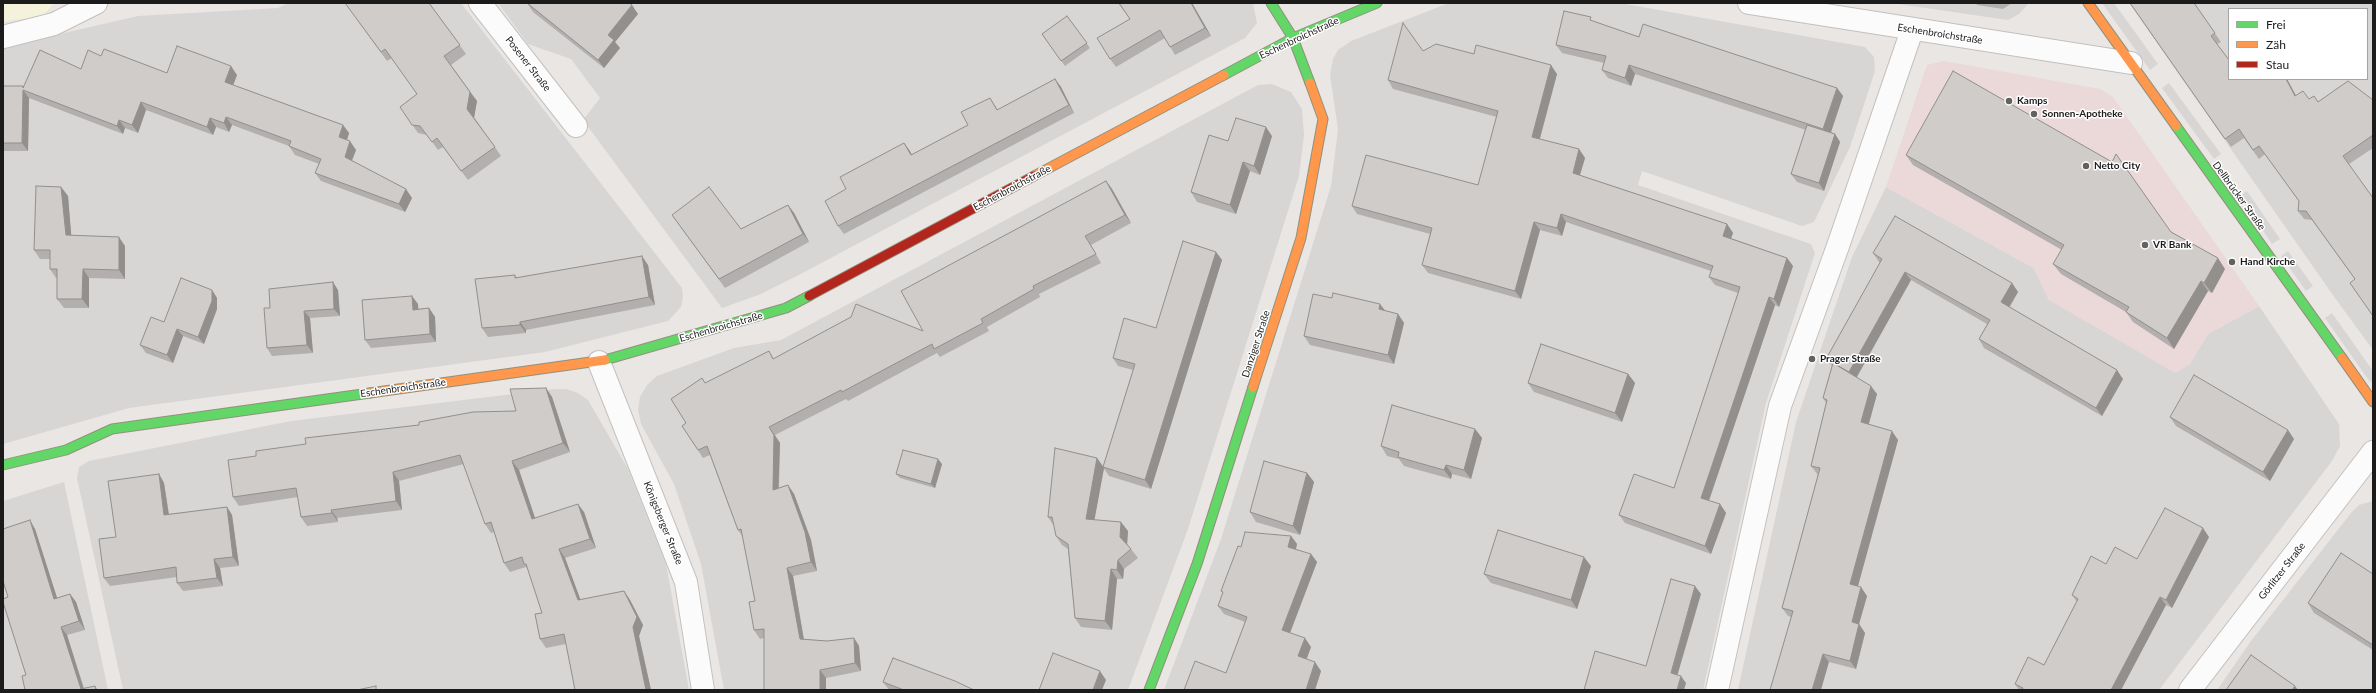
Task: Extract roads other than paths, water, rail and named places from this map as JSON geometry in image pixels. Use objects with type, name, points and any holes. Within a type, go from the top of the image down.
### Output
[{"type":"street","points":[[3,37],[54,24],[96,3]]},
{"type":"street","name":"Posener Straße","points":[[480,3],[576,126]]},
{"type":"street","name":"Danziger Straße","points":[[1149,690],[1197,564],[1301,238],[1323,119],[1293,38],[1271,3]]},
{"type":"street","name":"Eschenbroichstraße","points":[[3,465],[66,450],[112,429],[284,404],[599,362],[786,308],[1293,38],[1377,3]]},
{"type":"street","name":"Eschenbroichstraße","points":[[1749,3],[1912,30],[2131,63]]},
{"type":"street","name":"Dellbrücker Straße","points":[[2088,3],[2373,402]]},
{"type":"street","points":[[1717,690],[1780,406],[1838,246],[1912,30]]},
{"type":"street","name":"Königsberger Straße","points":[[599,362],[686,582],[704,690]]},
{"type":"street","name":"Görlitzer Straße","points":[[2190,690],[2373,452]]},
{"type":"place","name":"Kamps","points":[[2009,101]]},
{"type":"place","name":"Sonnen-Apotheke","points":[[2034,114]]},
{"type":"place","name":"Netto City","points":[[2086,166]]},
{"type":"place","name":"VR Bank","points":[[2145,245]]},
{"type":"place","name":"Hand Kirche","points":[[2232,262]]},
{"type":"place","name":"Prager Straße","points":[[1812,359]]}]
